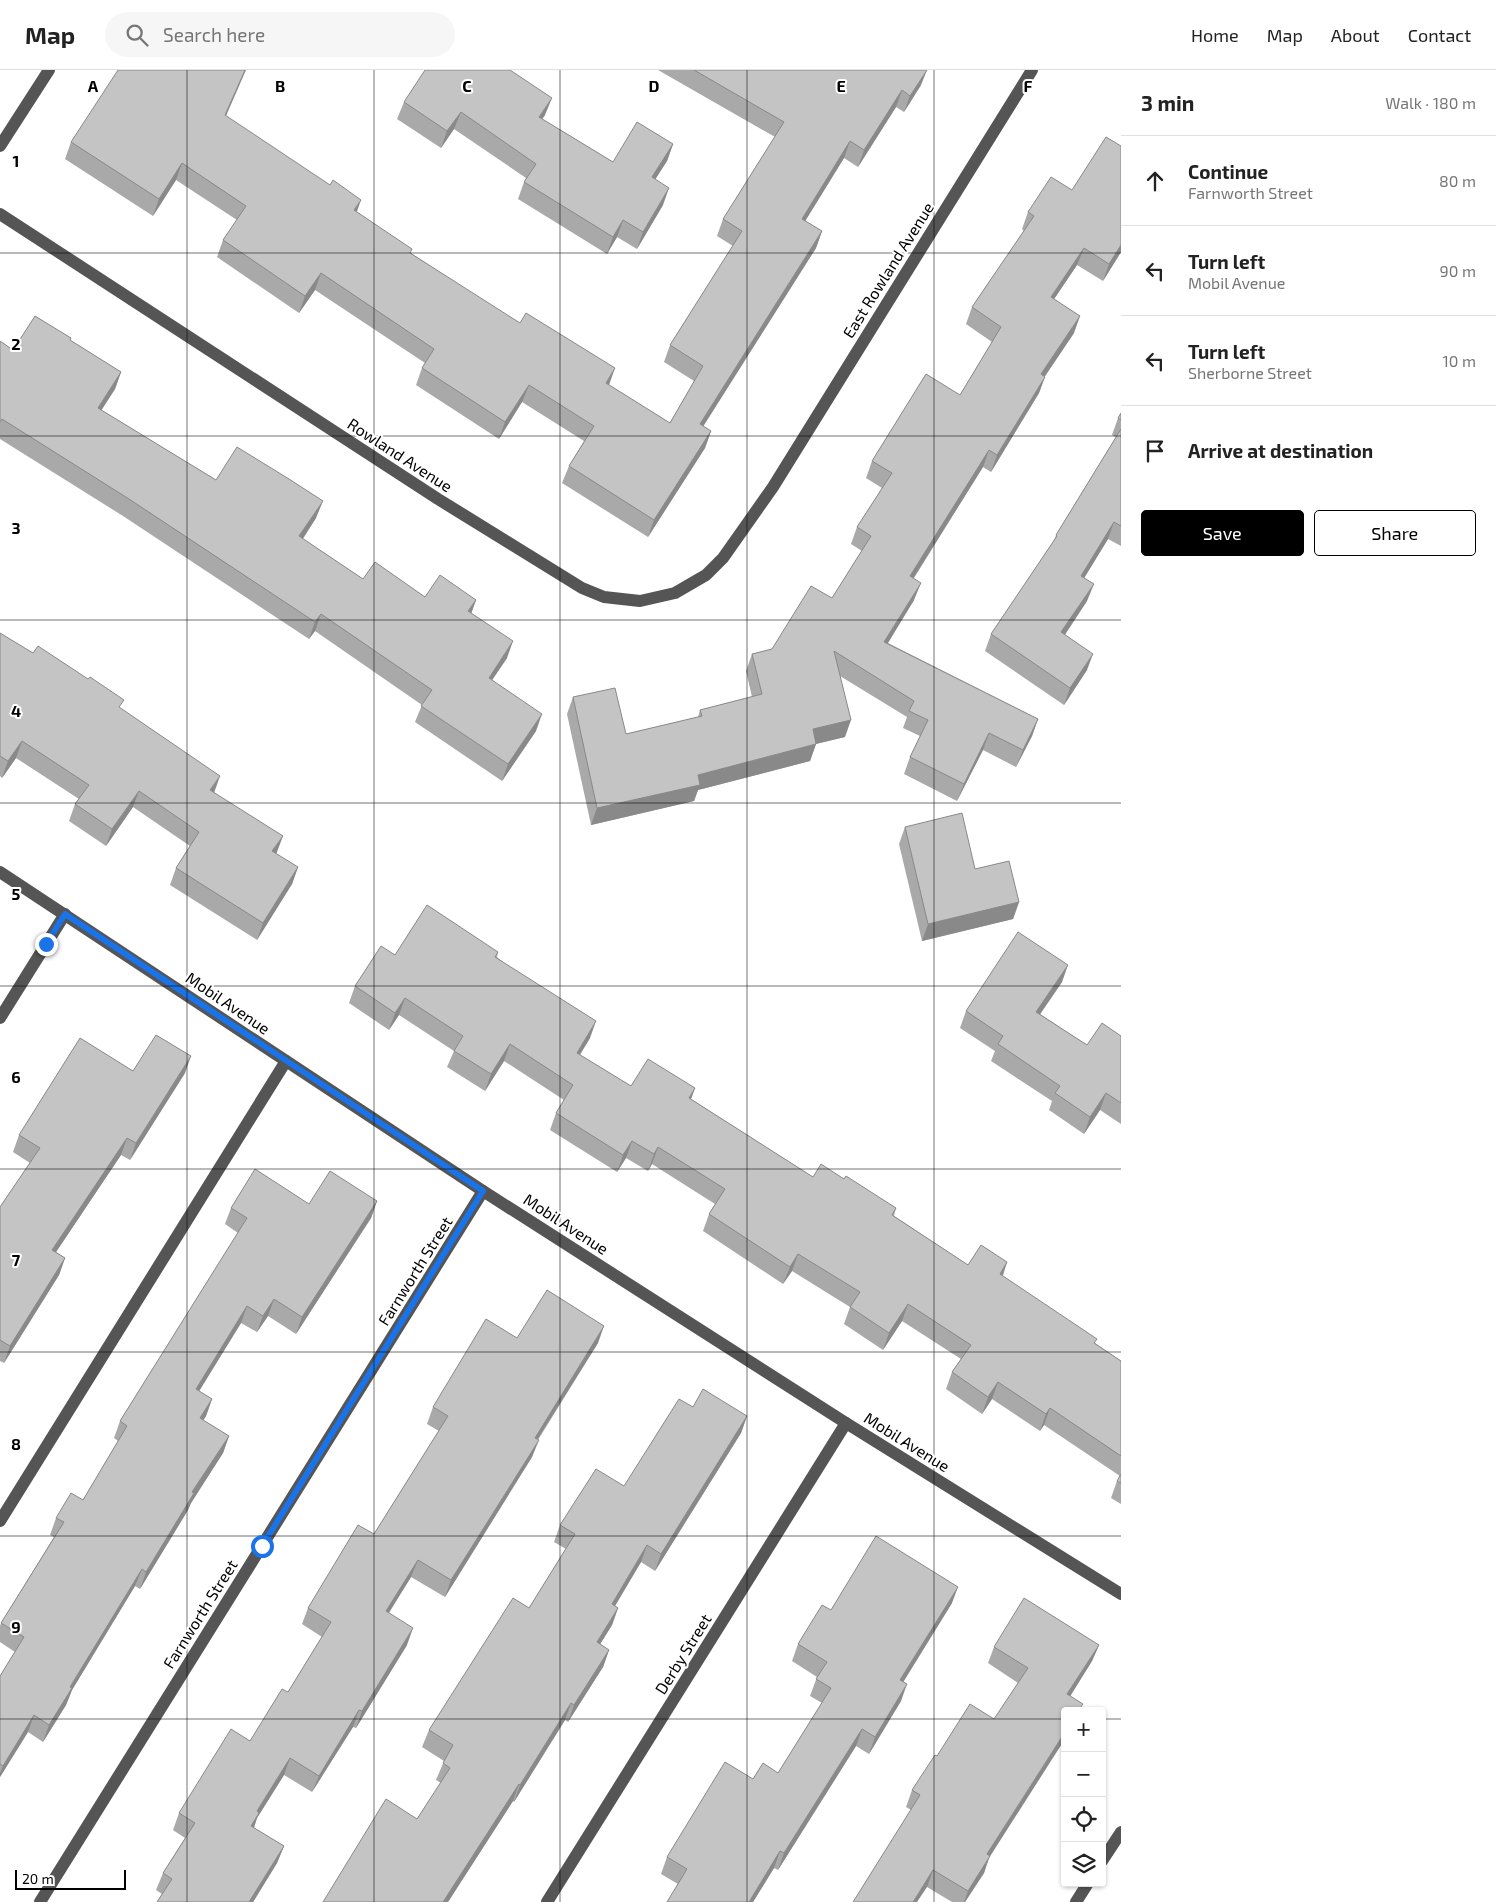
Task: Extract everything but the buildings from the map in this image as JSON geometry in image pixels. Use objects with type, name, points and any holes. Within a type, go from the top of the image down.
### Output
[{"type":"street","points":[[0,146],[49,70]]},
{"type":"street","points":[[1016,70],[1030,74]]},
{"type":"street","name":"East Rowland Avenue","points":[[772,487],[1030,74]]},
{"type":"street","name":"Rowland Avenue","points":[[0,214],[438,499],[582,588],[604,597],[649,599],[675,593],[706,575],[723,558],[772,487]]},
{"type":"street","name":"Mobil Avenue","points":[[0,872],[483,1191],[846,1423],[1121,1594]]},
{"type":"street","points":[[0,1018],[65,914]]},
{"type":"street","points":[[0,1521],[286,1061]]},
{"type":"street","name":"Farnworth Street","points":[[40,1902],[483,1191]]},
{"type":"street","name":"Derby Street","points":[[546,1902],[846,1423]]},
{"type":"street","points":[[1106,1855],[1121,1832]]},
{"type":"street","points":[[1076,1902],[1085,1887]]},
{"type":"route","points":[[46,944],[65,914],[483,1191],[262,1546]]}]
